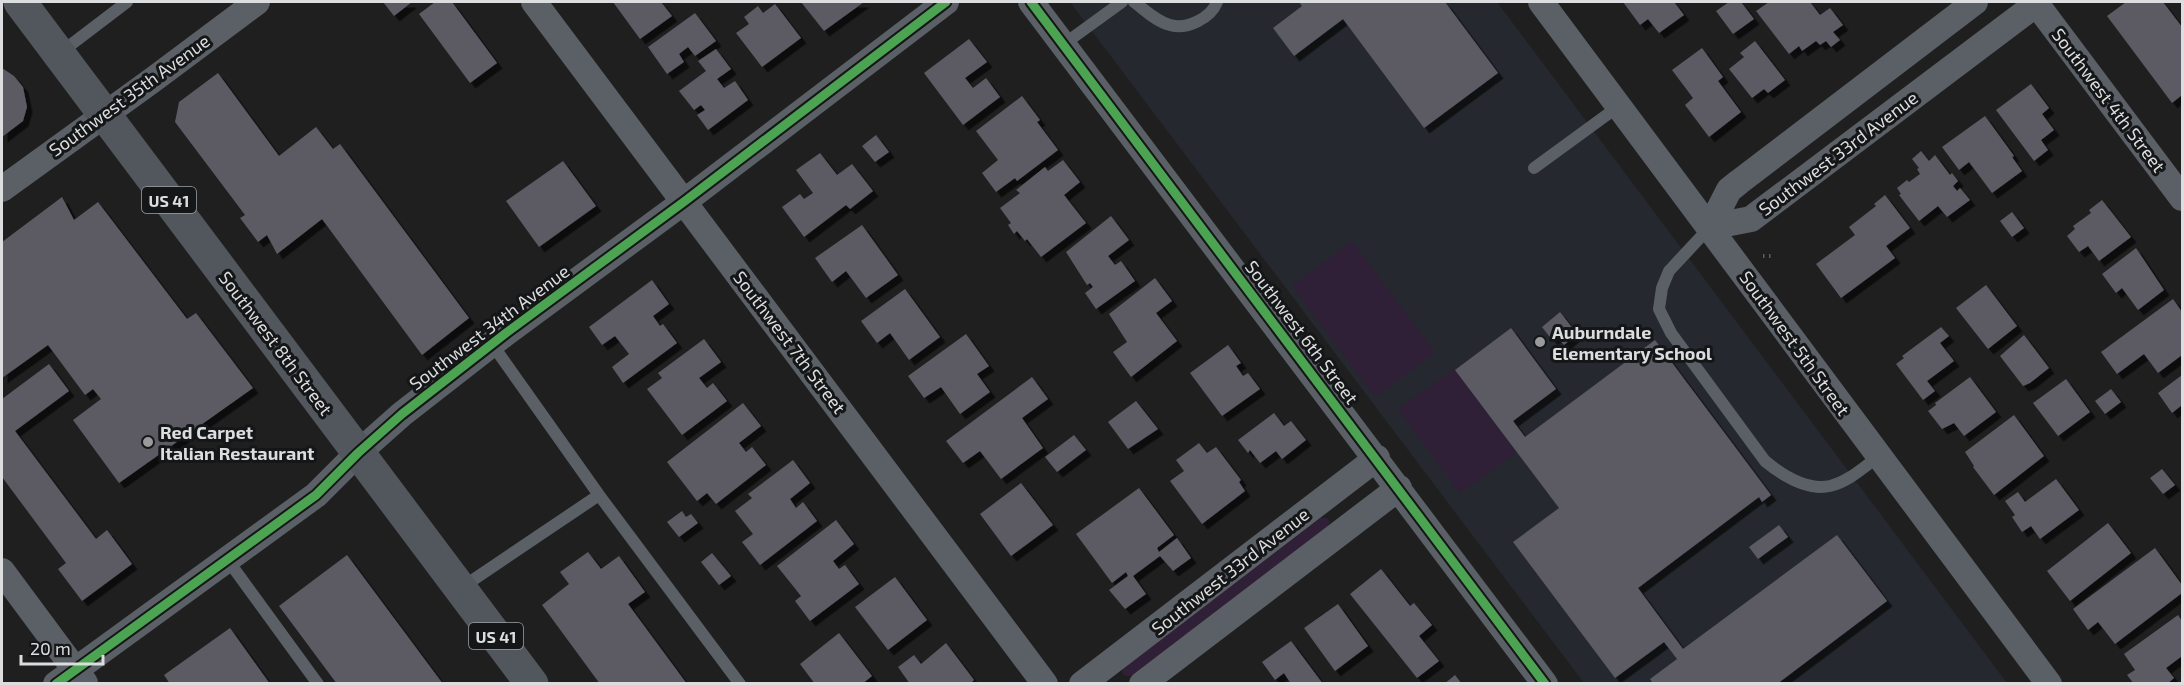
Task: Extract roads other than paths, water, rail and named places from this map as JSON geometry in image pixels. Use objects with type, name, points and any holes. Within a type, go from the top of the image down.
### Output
[{"type":"main road","name":"Southwest 8th Street","points":[[20,2],[532,684]]},
{"type":"street","name":"Southwest 35th Avenue","points":[[2,189],[257,2]]},
{"type":"street","name":"Southwest 7th Street","points":[[534,2],[1045,684]]},
{"type":"street","name":"Southwest 34th Avenue","points":[[72,679],[227,559],[316,495],[402,414],[492,344],[685,201],[946,2]]},
{"type":"street","name":"Southwest 6th Street","points":[[1031,2],[1377,458],[1545,684]]},
{"type":"street","name":"Southwest 5th Street","points":[[1541,2],[2049,684]]},
{"type":"street","name":"Southwest 33rd Avenue","points":[[1710,227],[1729,190],[1975,2]]},
{"type":"street","name":"Southwest 33rd Avenue","points":[[1710,227],[1751,219],[2037,2]]},
{"type":"street","name":"Southwest 4th Street","points":[[2037,2],[2182,198]]},
{"type":"street","name":"Southwest 33rd Avenue","points":[[1082,684],[1377,458]]},
{"type":"street","name":"Southwest 33rd Avenue","points":[[1142,684],[1399,488]]},
{"type":"street","points":[[2,571],[72,679]]},
{"type":"lane","points":[[60,53],[127,2]]},
{"type":"lane","points":[[1064,44],[1122,2]]},
{"type":"lane","points":[[1134,2],[1155,18],[1170,25],[1186,25],[1198,21],[1208,14],[1217,2]]},
{"type":"lane","points":[[1534,168],[1619,106]]},
{"type":"lane","points":[[1710,227],[1669,271],[1662,288],[1659,309],[1671,333],[1765,461],[1785,478],[1806,485],[1829,486],[1851,476],[1879,456]]},
{"type":"lane","points":[[492,344],[599,495],[740,684]]},
{"type":"lane","points":[[460,588],[599,495]]},
{"type":"lane","points":[[227,559],[318,684]]},
{"type":"place","name":"Auburndale Elementary School","points":[[1540,342]]},
{"type":"place","name":"Red Carpet Italian Restaurant","points":[[148,442]]}]
